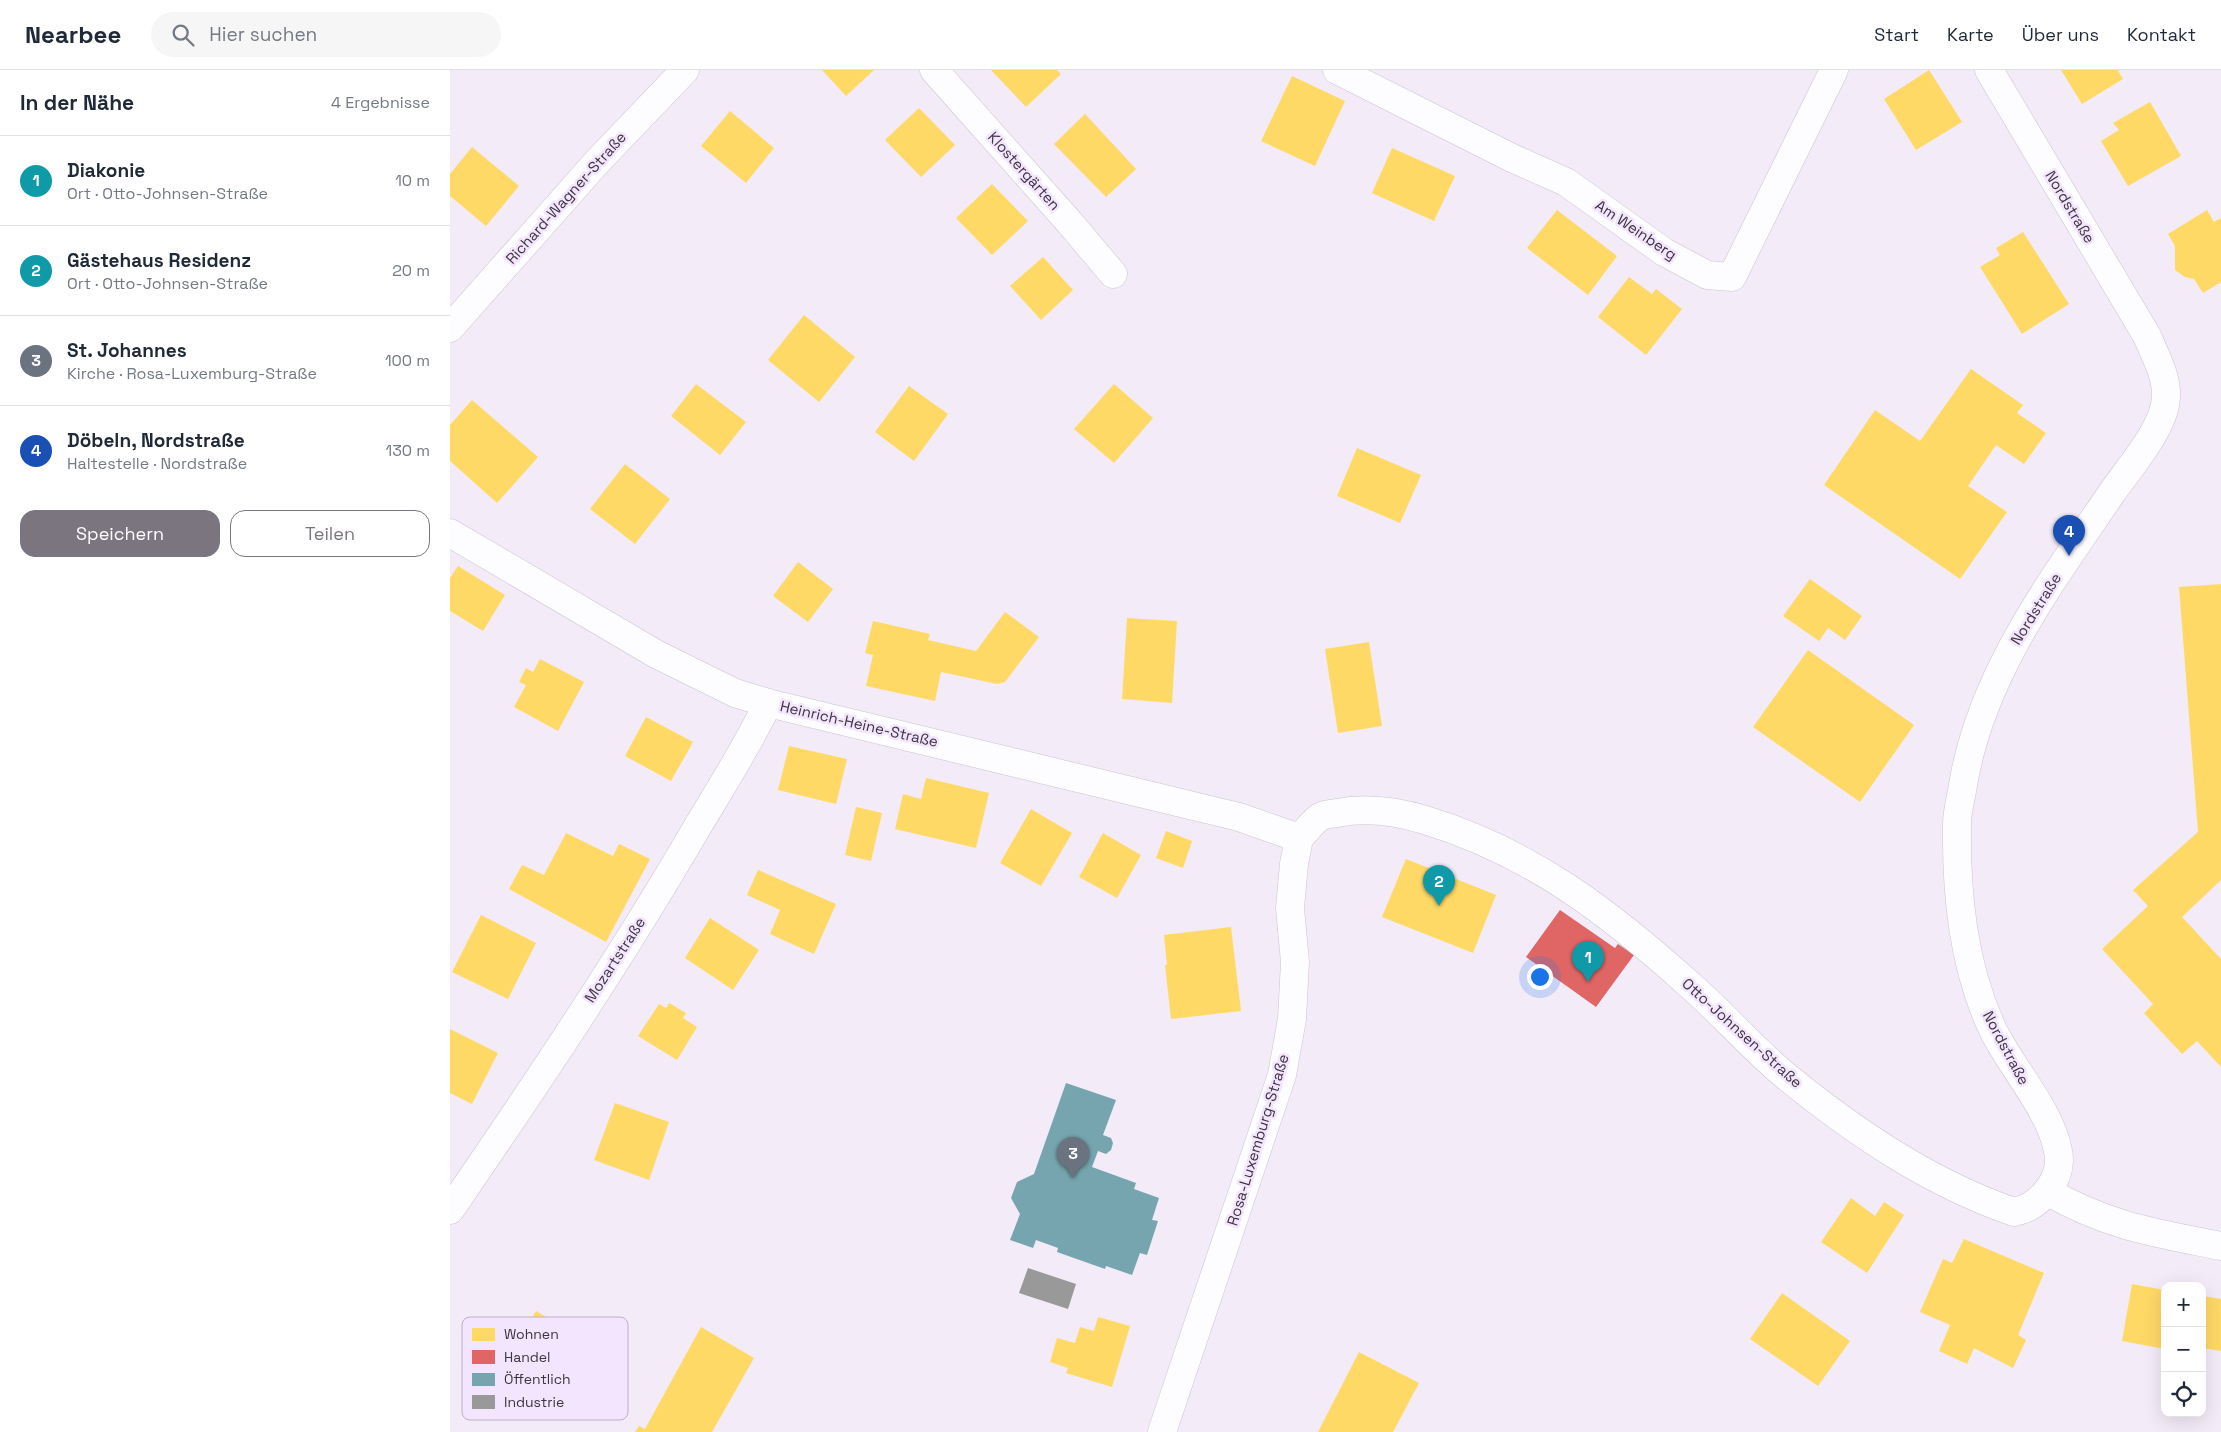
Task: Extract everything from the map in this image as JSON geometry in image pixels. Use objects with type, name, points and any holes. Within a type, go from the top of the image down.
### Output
[{"type":"street","name":"Richard-Wagner-Straße","points":[[450,328],[597,162],[685,70]]},
{"type":"street","name":"Klostergärten","points":[[934,70],[1113,274]]},
{"type":"street","name":"Am Weinberg","points":[[1338,70],[1512,158],[1566,182],[1664,252],[1707,275],[1732,278],[1834,70]]},
{"type":"street","name":"Nordstraße","points":[[1989,70],[2148,336],[2164,377],[2166,398],[2158,425],[2069,556],[2006,656],[1986,703],[1968,755],[1957,822],[1960,914],[1971,974],[1993,1031],[2052,1132],[2059,1153],[2056,1176],[2048,1191]]},
{"type":"street","name":"Heinrich-Heine-Straße","points":[[450,533],[656,654],[735,693],[768,703],[1239,817],[1299,838]]},
{"type":"street","name":"Mozartstraße","points":[[450,1210],[544,1072],[666,881],[753,733],[768,703]]},
{"type":"street","name":"Otto-Johnsen-Straße","points":[[1299,838],[1321,816],[1359,808],[1404,814],[1459,830],[1516,856],[1570,887],[1618,924],[1691,986],[1786,1076],[1902,1160],[1942,1183],[2014,1212],[2026,1209],[2048,1191]]},
{"type":"street","name":"Rosa-Luxemburg-Straße","points":[[1162,1432],[1282,1075],[1292,1019],[1294,962],[1290,908],[1294,864],[1299,838]]},
{"type":"street","points":[[2048,1191],[2079,1210],[2129,1228],[2221,1246]]},
{"type":"building: Wohnen","points":[[822,70],[874,70],[846,96]]},
{"type":"building: Wohnen","points":[[991,70],[1057,70],[1061,74],[1026,107]]},
{"type":"building: Wohnen","points":[[1929,70],[1962,122],[1916,150],[1884,99]]},
{"type":"building: Wohnen","points":[[2061,70],[2120,70],[2118,71],[2123,79],[2082,104]]},
{"type":"building: Wohnen","points":[[1292,76],[1345,101],[1315,166],[1261,141]]},
{"type":"building: Wohnen","points":[[2150,102],[2181,156],[2128,186],[2101,141],[2119,130],[2113,123]]},
{"type":"building: Wohnen","points":[[919,108],[955,145],[921,177],[885,140]]},
{"type":"building: Wohnen","points":[[730,111],[774,148],[746,183],[701,146]]},
{"type":"building: Wohnen","points":[[1085,114],[1136,169],[1106,197],[1054,144]]},
{"type":"building: Wohnen","points":[[472,147],[519,186],[486,226],[450,196],[450,174]]},
{"type":"building: Wohnen","points":[[1392,148],[1455,176],[1434,221],[1372,193]]},
{"type":"building: Wohnen","points":[[992,184],[1028,221],[992,255],[956,218]]},
{"type":"building: Wohnen","points":[[1557,210],[1617,256],[1588,295],[1527,248]]},
{"type":"building: Wohnen","points":[[2207,210],[2214,222],[2221,218],[2221,282],[2203,293],[2194,279],[2185,277],[2175,270],[2175,246],[2168,234]]},
{"type":"building: Wohnen","points":[[2023,232],[2069,304],[2022,334],[1980,267],[2000,255],[1996,248]]},
{"type":"building: Wohnen","points":[[1043,257],[1073,290],[1041,320],[1010,286]]},
{"type":"building: Wohnen","points":[[1629,277],[1652,294],[1656,289],[1682,309],[1646,355],[1598,317]]},
{"type":"building: Wohnen","points":[[804,315],[855,357],[819,402],[768,360]]},
{"type":"building: Wohnen","points":[[1971,369],[2023,405],[2017,413],[2046,433],[2024,464],[1996,445],[1968,486],[2007,512],[1960,579],[1824,485],[1875,410],[1920,441]]},
{"type":"building: Wohnen","points":[[696,384],[746,422],[720,455],[671,416]]},
{"type":"building: Wohnen","points":[[1114,384],[1153,418],[1114,463],[1074,429]]},
{"type":"building: Wohnen","points":[[909,386],[948,414],[914,461],[875,432]]},
{"type":"building: Wohnen","points":[[472,400],[538,457],[497,503],[450,461],[450,425]]},
{"type":"building: Wohnen","points":[[1357,448],[1421,475],[1400,523],[1337,496]]},
{"type":"building: Wohnen","points":[[625,464],[670,499],[635,544],[590,509]]},
{"type":"building: Wohnen","points":[[798,562],[833,589],[808,622],[773,596]]},
{"type":"building: Wohnen","points":[[458,566],[505,595],[483,631],[450,611],[450,578]]},
{"type":"building: Wohnen","points":[[1810,579],[1862,616],[1845,640],[1828,628],[1819,641],[1783,616]]},
{"type":"building: Wohnen","points":[[2221,584],[2221,880],[2182,917],[2221,959],[2221,1067],[2197,1041],[2182,1054],[2144,1013],[2153,1004],[2102,949],[2148,906],[2133,890],[2198,832],[2179,587]]},
{"type":"building: Wohnen","points":[[1005,612],[1039,637],[1005,682],[997,684],[941,672],[935,701],[866,686],[873,655],[865,653],[873,621],[930,634],[928,640],[976,651]]},
{"type":"building: Wohnen","points":[[1127,618],[1177,621],[1172,703],[1122,699]]},
{"type":"building: Wohnen","points":[[1369,642],[1382,726],[1338,733],[1325,649]]},
{"type":"building: Wohnen","points":[[1808,650],[1914,725],[1860,802],[1753,727]]},
{"type":"building: Wohnen","points":[[540,659],[584,682],[558,731],[514,707],[526,685],[519,682],[526,668],[533,672]]},
{"type":"building: Wohnen","points":[[646,717],[693,742],[671,781],[625,756]]},
{"type":"building: Wohnen","points":[[789,746],[847,759],[836,804],[778,790]]},
{"type":"building: Wohnen","points":[[926,778],[989,793],[976,848],[895,829],[903,794],[921,799]]},
{"type":"building: Wohnen","points":[[856,807],[882,813],[871,861],[845,855]]},
{"type":"building: Wohnen","points":[[1031,809],[1072,833],[1041,886],[1000,863]]},
{"type":"building: Wohnen","points":[[1166,831],[1192,841],[1183,868],[1156,858]]},
{"type":"building: Wohnen","points":[[566,833],[613,856],[619,844],[650,859],[606,942],[509,889],[522,865],[544,875]]},
{"type":"building: Wohnen","points":[[1103,833],[1141,855],[1117,898],[1079,877]]},
{"type":"building: Wohnen","points":[[1406,859],[1496,895],[1473,953],[1382,917]]},
{"type":"building: Wohnen","points":[[758,870],[836,904],[814,954],[770,934],[780,910],[747,895]]},
{"type":"building: Wohnen","points":[[481,915],[536,943],[508,999],[452,972]]},
{"type":"building: Wohnen","points":[[710,918],[759,950],[733,990],[685,958]]},
{"type":"building: Wohnen","points":[[1231,927],[1241,1011],[1171,1019],[1164,935]]},
{"type":"building: Wohnen","points":[[669,1003],[686,1013],[683,1018],[697,1027],[677,1060],[638,1036],[659,1004],[666,1008]]},
{"type":"building: Wohnen","points":[[450,1029],[498,1053],[472,1104],[450,1093]]},
{"type":"building: Wohnen","points":[[615,1103],[669,1122],[649,1180],[594,1160]]},
{"type":"building: Wohnen","points":[[1851,1198],[1875,1216],[1884,1202],[1904,1215],[1867,1273],[1821,1242]]},
{"type":"building: Wohnen","points":[[1964,1239],[2044,1273],[2018,1335],[2026,1340],[2013,1368],[1974,1348],[1967,1364],[1939,1351],[1950,1325],[1920,1312],[1943,1259],[1952,1263]]},
{"type":"building: Wohnen","points":[[2132,1284],[2161,1289],[2161,1348],[2122,1341]]},
{"type":"building: Wohnen","points":[[1782,1293],[1850,1341],[1818,1386],[1750,1339]]},
{"type":"building: Wohnen","points":[[2206,1297],[2221,1299],[2221,1351],[2206,1349]]},
{"type":"building: Wohnen","points":[[536,1311],[546,1317],[532,1317]]},
{"type":"building: Wohnen","points":[[1098,1317],[1130,1326],[1112,1387],[1066,1373],[1068,1368],[1050,1362],[1057,1338],[1075,1343],[1080,1327],[1094,1331]]},
{"type":"building: Wohnen","points":[[701,1327],[754,1358],[712,1432],[635,1432],[639,1426],[645,1429]]},
{"type":"building: Wohnen","points":[[1359,1352],[1419,1383],[1393,1432],[1318,1432]]},
{"type":"building: Handel","points":[[1560,910],[1615,948],[1618,944],[1634,955],[1596,1007],[1526,957]]},
{"type":"building: Öffentlich","points":[[1066,1083],[1116,1100],[1103,1135],[1111,1138],[1113,1143],[1111,1150],[1106,1154],[1098,1151],[1092,1167],[1136,1183],[1134,1189],[1159,1198],[1152,1220],[1158,1221],[1147,1255],[1140,1253],[1132,1275],[1106,1266],[1105,1269],[1057,1252],[1058,1248],[1036,1240],[1033,1248],[1010,1240],[1020,1214],[1011,1198],[1017,1182],[1034,1174]]},
{"type":"building: Industrie","points":[[1028,1268],[1076,1284],[1068,1309],[1019,1293]]},
{"type":"place","name":"Döbeln, Nordstraße","points":[[2069,556]]},
{"type":"place","name":"Gästehaus Residenz","points":[[1439,906]]},
{"type":"place","name":"Diakonie","points":[[1588,982]]},
{"type":"place","name":"St. Johannes","points":[[1073,1178]]}]
